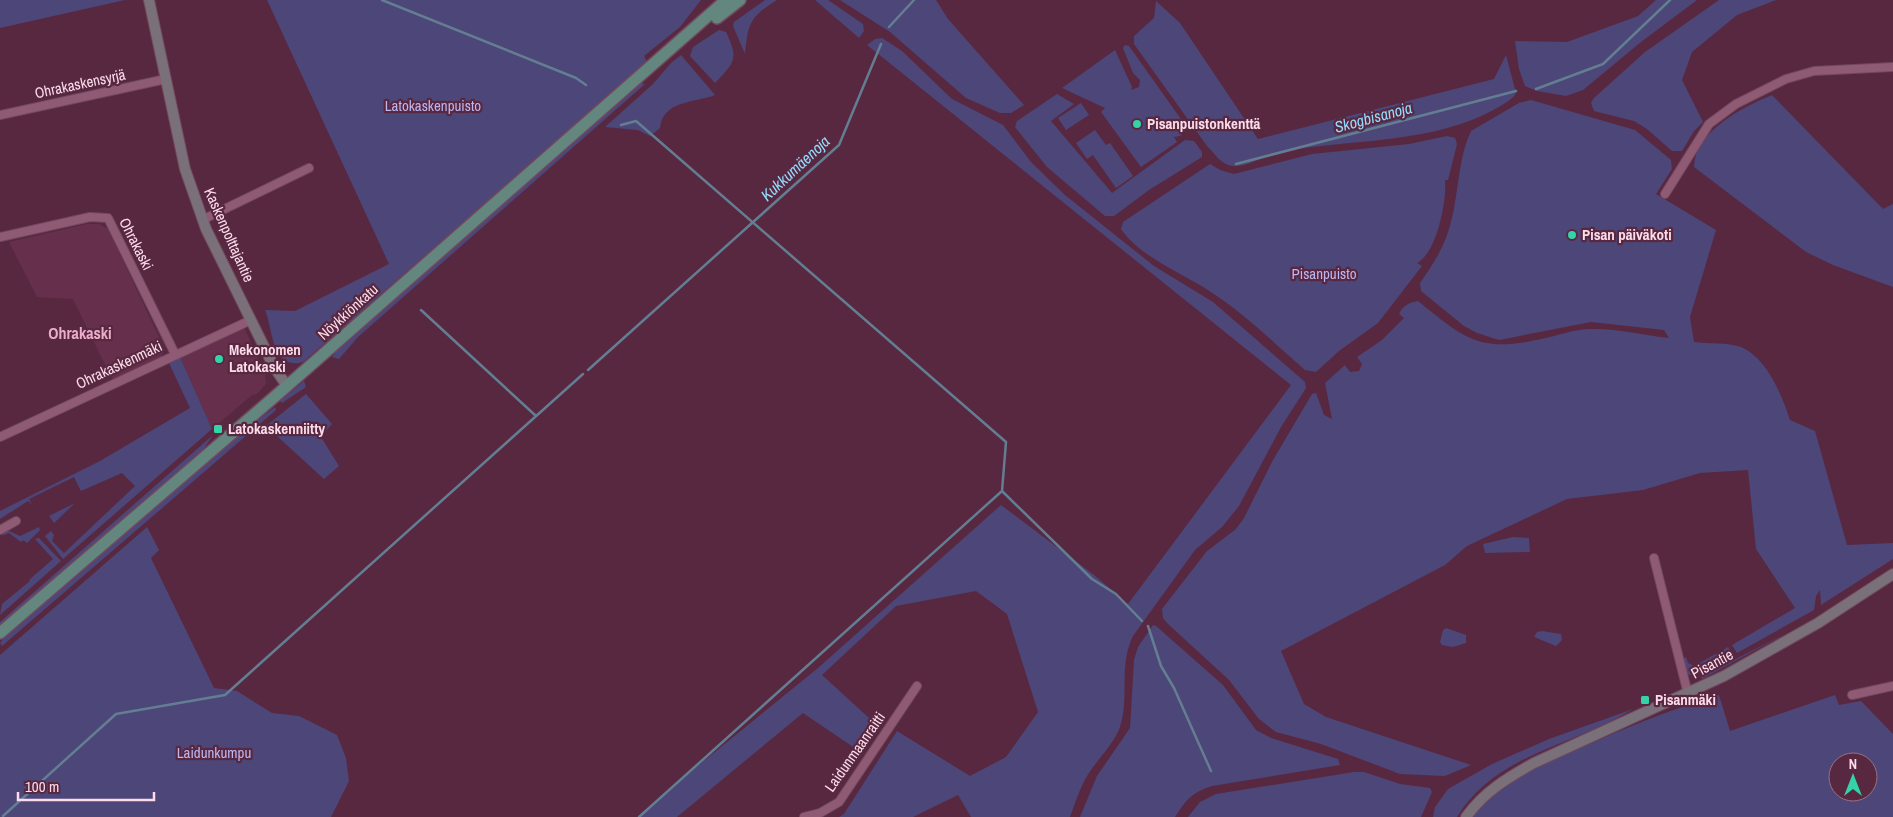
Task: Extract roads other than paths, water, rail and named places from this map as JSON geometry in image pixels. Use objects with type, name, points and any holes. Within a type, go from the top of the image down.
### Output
[{"type":"main road","name":"Nöykkiönkatu","points":[[0,633],[287,386],[582,125],[692,32],[726,0]]},
{"type":"main road","name":"Nöykkiönkatu","points":[[692,32],[708,24],[740,0]]},
{"type":"street","name":"Kaskenpolttajantie","points":[[149,0],[185,169],[202,220],[274,367],[287,386]]},
{"type":"street","points":[[1665,194],[1709,124],[1736,104],[1786,78],[1814,71],[1893,67]]},
{"type":"street","name":"Ohrakaskensyrjä","points":[[0,115],[166,79]]},
{"type":"street","points":[[202,220],[309,168]]},
{"type":"street","name":"Ohrakaski","points":[[0,237],[90,217],[108,218],[175,354]]},
{"type":"street","name":"Ohrakaskenmäki","points":[[0,437],[251,320]]},
{"type":"street","points":[[0,530],[16,521]]},
{"type":"street","points":[[1654,558],[1688,694]]},
{"type":"street","name":"Pisantie","points":[[1466,817],[1496,785],[1534,763],[1724,676],[1818,623],[1893,574]]},
{"type":"street","name":"Laidunmaanraitti","points":[[804,817],[820,813],[839,802],[917,686]]},
{"type":"street","points":[[1852,695],[1893,686]]},
{"type":"waterway","points":[[382,0],[576,78],[586,85]]},
{"type":"waterway","name":"Kukkumäenoja","points":[[889,27],[914,0]]},
{"type":"waterway","name":"Skogbisanoja","points":[[1536,89],[1603,64],[1670,0]]},
{"type":"waterway","name":"Kukkumäenoja","points":[[588,370],[839,145],[881,44]]},
{"type":"waterway","name":"Skogbisanoja","points":[[1236,164],[1516,91]]},
{"type":"waterway","points":[[621,125],[636,121],[1006,442],[1002,491],[639,817]]},
{"type":"waterway","points":[[421,310],[536,416]]},
{"type":"waterway","points":[[3,816],[116,714],[225,695],[583,374]]},
{"type":"waterway","points":[[1002,491],[1092,579],[1116,594],[1142,621]]},
{"type":"waterway","points":[[1148,626],[1161,666],[1174,688],[1211,771]]},
{"type":"place","name":"Pisanpuistonkenttä","points":[[1137,124]]},
{"type":"place","name":"Pisan päiväkoti","points":[[1572,235]]},
{"type":"place","name":"Mekonomen Latokaski","points":[[219,359]]},
{"type":"place","name":"Latokaskenniitty","points":[[218,429]]},
{"type":"place","name":"Pisanmäki","points":[[1645,700]]},
{"type":"district","name":"Ohrakaski","points":[[80,333]]},
{"type":"park label","name":"Latokaskenpuisto","points":[[433,106]]},
{"type":"park label","name":"Pisanpuisto","points":[[1324,274]]},
{"type":"park label","name":"Laidunkumpu","points":[[214,753]]}]
